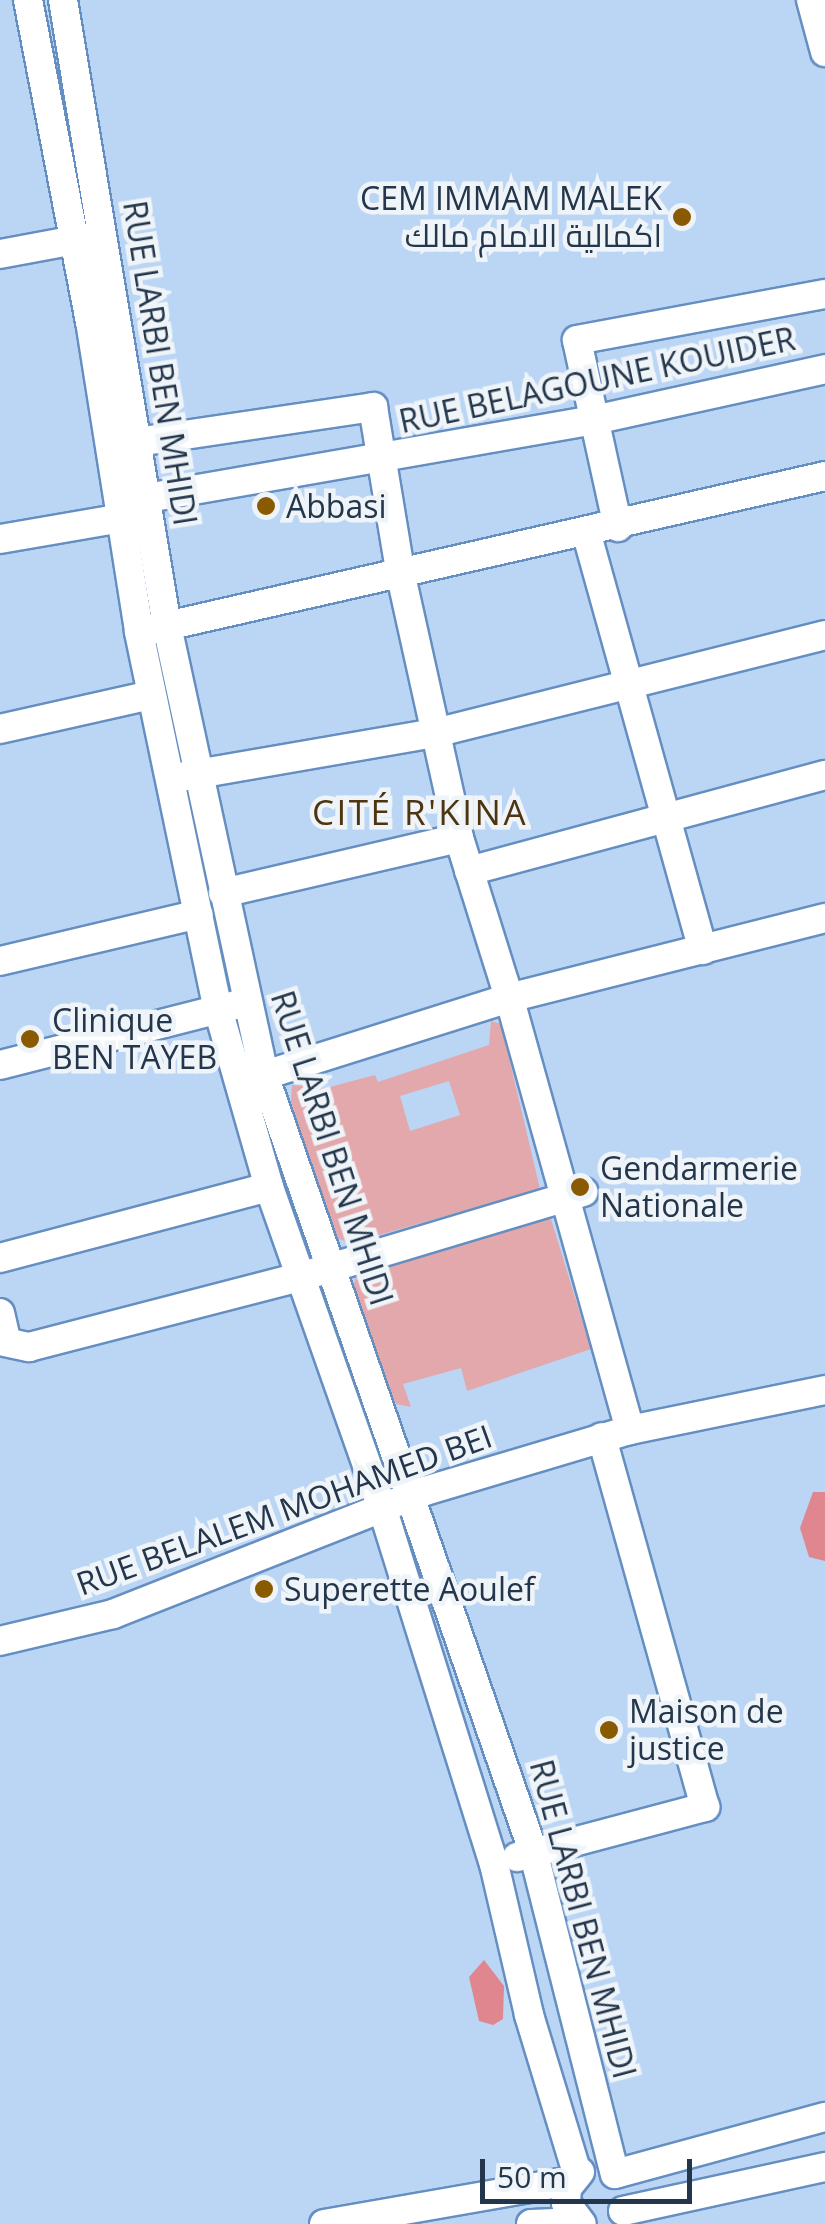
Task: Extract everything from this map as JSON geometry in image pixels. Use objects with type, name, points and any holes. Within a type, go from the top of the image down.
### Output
[{"type":"street","name":"RUE LARBI BEN MHIDI","points":[[28,0],[74,241],[139,632],[218,1009],[329,1266],[414,1494],[533,1852],[616,2174],[626,2191],[618,2219]]},
{"type":"street","name":"RUE LARBI BEN MHIDI","points":[[63,0],[168,626],[246,1002],[251,1079],[269,1187],[382,1507],[494,1864],[574,2177],[566,2203],[581,2223]]},
{"type":"street","points":[[811,0],[825,52]]},
{"type":"street","points":[[36,44],[70,37]]},
{"type":"street","points":[[0,254],[102,235]]},
{"type":"street","points":[[618,527],[578,340],[825,294]]},
{"type":"street","name":"RUE BELAGOUNE KOUIDER","points":[[120,510],[147,499],[594,420],[825,368]]},
{"type":"street","name":"RUE BELAGOUNE KOUIDER","points":[[139,442],[373,407],[383,460]]},
{"type":"street","points":[[110,446],[139,442]]},
{"type":"street","points":[[383,460],[401,576],[459,838],[572,1195],[630,1430]]},
{"type":"street","points":[[139,632],[618,527],[825,476]]},
{"type":"street","points":[[0,539],[120,510]]},
{"type":"street","points":[[587,534],[703,950]]},
{"type":"street","points":[[168,779],[435,733],[825,635]]},
{"type":"street","points":[[0,729],[152,696]]},
{"type":"street","points":[[469,871],[825,776]]},
{"type":"street","points":[[223,893],[459,838]]},
{"type":"street","points":[[0,961],[199,914]]},
{"type":"street","points":[[251,1079],[509,998],[825,918]]},
{"type":"street","points":[[0,1065],[246,1002]]},
{"type":"street","points":[[0,1258],[269,1187]]},
{"type":"street","points":[[2,1332],[29,1347],[300,1277],[572,1195]]},
{"type":"street","name":"RUE BELALEM MOHAMED BEI","points":[[0,1641],[113,1614],[414,1494],[602,1437],[825,1390]]},
{"type":"street","points":[[494,1864],[705,1807],[602,1437]]},
{"type":"street","points":[[324,2224],[574,2177],[596,2167],[616,2174],[825,2117]]},
{"type":"street","points":[[618,2219],[825,2167]]},
{"type":"street","points":[[531,2224],[581,2223]]},
{"type":"shaded area","points":[[491,1021],[501,1024],[540,1189],[351,1243],[337,1238],[291,1102],[292,1085],[326,1088],[375,1075],[378,1082],[489,1045]],"holes":[[[449,1081],[460,1115],[410,1131],[400,1096]]]},
{"type":"shaded area","points":[[550,1216],[591,1349],[467,1391],[461,1368],[403,1384],[411,1407],[396,1404],[352,1289],[357,1275]]},
{"type":"shaded area","points":[[813,1492],[825,1492],[825,1561],[809,1557],[800,1528]]},
{"type":"shaded area","points":[[484,1960],[504,1986],[503,2019],[493,2025],[479,2021],[469,1977]]},
{"type":"place","name":"CEM IMMAM MALEK اكمالية الامام مالك","points":[[682,217]]},
{"type":"place","name":"Abbasi","points":[[266,506]]},
{"type":"place","name":"Clinique BEN TAYEB","points":[[30,1039]]},
{"type":"place","name":"Gendarmerie Nationale","points":[[580,1187]]},
{"type":"place","name":"Superette Aoulef","points":[[264,1589]]},
{"type":"place","name":"Maison de justice","points":[[609,1730]]},
{"type":"district","name":"CITÉ R'KINA","points":[[420,812]]}]
